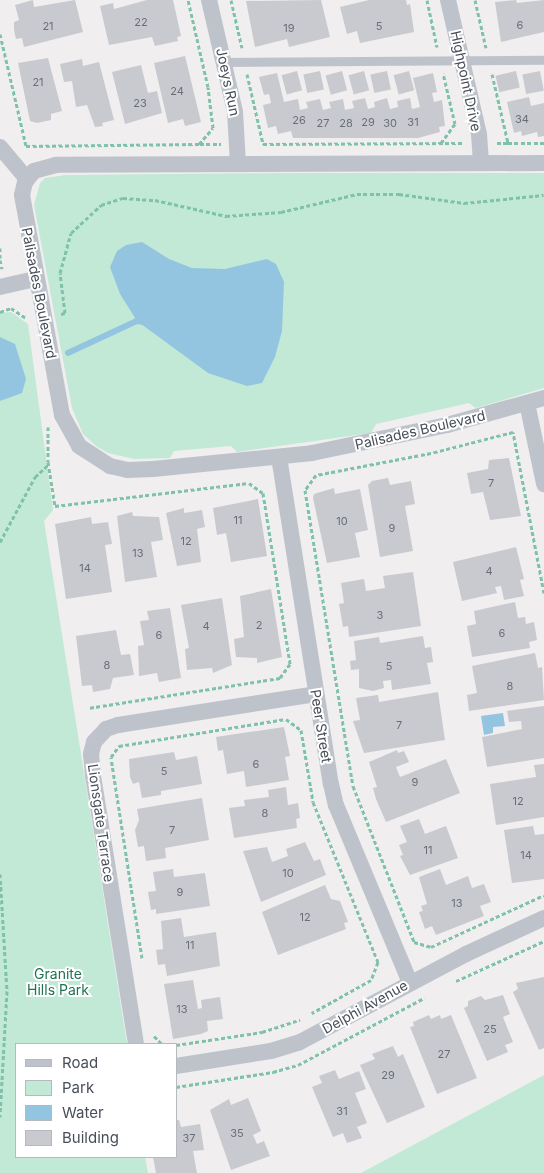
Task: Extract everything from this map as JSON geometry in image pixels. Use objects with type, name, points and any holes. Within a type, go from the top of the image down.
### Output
[{"type":"street","name":"Joeys Run","points":[[209,0],[238,133],[238,164]]},
{"type":"street","name":"Highpoint Drive","points":[[448,0],[478,134],[481,164]]},
{"type":"street","points":[[0,147],[27,178],[41,168],[53,165],[544,163]]},
{"type":"street","name":"Palisades Boulevard","points":[[27,178],[22,188],[22,202],[62,415],[74,439],[93,457],[118,468],[153,469],[279,457],[362,444],[544,398]]},
{"type":"street","points":[[0,287],[36,279]]},
{"type":"street","points":[[527,403],[544,484]]},
{"type":"street","name":"Peer Street","points":[[279,457],[316,694],[336,805],[410,982]]},
{"type":"street","name":"Lionsgate Terrace","points":[[136,1043],[92,776],[91,754],[94,742],[102,732],[118,725],[316,694]]},
{"type":"street","name":"Delphi Avenue","points":[[178,1066],[271,1050],[300,1042],[410,982],[544,918]]},
{"type":"lane","points":[[224,62],[544,60]]},
{"type":"path","points":[[0,34],[26,146],[199,144],[213,128],[208,87],[188,0]]},
{"type":"path","points":[[230,0],[264,144],[440,143]]},
{"type":"path","points":[[475,0],[508,143],[544,143]]},
{"type":"path","points":[[0,312],[11,308],[30,321],[44,323],[65,313],[60,273],[71,233],[102,205],[123,198],[155,200],[226,216],[281,212],[357,194],[399,194],[464,203],[544,194]]},
{"type":"path","points":[[0,248],[0,258]]},
{"type":"path","points":[[47,421],[48,465],[55,506],[249,483],[263,493],[290,664],[280,678],[88,708]]},
{"type":"path","points":[[544,594],[513,432],[431,453],[316,475],[305,490],[351,780],[414,942],[431,947],[544,895]]},
{"type":"path","points":[[0,542],[35,477],[48,465]]},
{"type":"path","points":[[143,961],[111,757],[119,746],[286,719],[301,730],[313,802],[378,962],[371,980],[295,1022],[262,1032],[178,1045]]},
{"type":"path","points":[[0,874],[7,990],[0,1117]]},
{"type":"path","points":[[153,1029],[155,1039],[161,1043]]},
{"type":"green space","points":[[544,173],[544,388],[476,408],[469,403],[376,424],[371,433],[237,452],[231,446],[174,451],[170,458],[134,459],[108,453],[96,446],[83,434],[72,408],[34,205],[40,183],[45,178],[66,175]]},
{"type":"green space","name":"Granite Hills Park","points":[[11,312],[28,324],[53,510],[44,521],[127,1043],[15,1043],[15,1158],[145,1158],[148,1173],[0,1173],[0,313]]},
{"type":"green space","points":[[544,1075],[544,1173],[361,1173]]},
{"type":"water","points":[[142,242],[169,259],[192,268],[225,269],[267,259],[276,264],[284,282],[282,331],[275,357],[262,383],[247,386],[208,373],[137,321],[120,294],[110,267],[117,251],[126,245]]},
{"type":"water","points":[[0,337],[15,344],[26,379],[22,393],[0,401]]},
{"type":"water","points":[[503,713],[505,726],[493,727],[493,733],[484,735],[481,716]]},
{"type":"building","points":[[33,0],[34,7],[75,0],[83,32],[24,47],[22,38],[16,39],[14,30],[14,22],[19,20],[15,5]]},
{"type":"building","points":[[147,0],[173,0],[181,36],[177,37],[178,41],[155,46],[152,37],[109,45],[100,6],[113,3],[114,9]]},
{"type":"building","points":[[321,0],[330,37],[289,47],[287,39],[255,47],[246,1]]},
{"type":"building","points":[[369,0],[406,0],[407,5],[410,4],[414,32],[360,43],[357,31],[347,34],[340,7]]},
{"type":"building","points":[[516,0],[517,3],[544,0],[544,32],[501,42],[495,2]]},
{"type":"building","points":[[185,56],[201,122],[185,126],[183,119],[168,123],[154,63]]},
{"type":"building","points":[[48,58],[62,111],[51,114],[51,120],[37,123],[30,121],[18,63]]},
{"type":"building","points":[[82,59],[83,66],[99,62],[114,120],[102,123],[103,126],[95,127],[87,105],[76,107],[72,81],[64,82],[60,64]]},
{"type":"building","points":[[141,65],[148,93],[157,91],[162,113],[125,124],[112,72]]},
{"type":"building","points":[[297,71],[302,90],[287,94],[282,75]]},
{"type":"building","points":[[320,71],[324,90],[307,93],[303,75]]},
{"type":"building","points":[[342,71],[347,90],[331,95],[326,75]]},
{"type":"building","points":[[364,71],[369,90],[354,94],[349,75]]},
{"type":"building","points":[[387,71],[391,90],[374,93],[370,75]]},
{"type":"building","points":[[409,71],[414,90],[399,94],[394,75]]},
{"type":"building","points":[[516,71],[520,88],[499,92],[496,76]]},
{"type":"building","points":[[540,71],[544,91],[526,94],[522,74]]},
{"type":"building","points":[[277,73],[284,102],[298,99],[300,110],[308,108],[306,102],[320,99],[323,110],[331,108],[329,102],[343,99],[345,110],[354,108],[352,101],[365,98],[368,109],[375,107],[374,102],[387,98],[390,109],[398,107],[397,101],[410,98],[412,109],[420,107],[413,78],[433,73],[437,92],[432,93],[434,102],[442,100],[445,126],[439,127],[440,132],[418,138],[293,138],[291,131],[278,134],[276,126],[268,128],[263,105],[271,103],[269,94],[264,95],[259,77]]},
{"type":"building","points":[[529,97],[531,106],[544,103],[544,136],[538,137],[537,132],[522,136],[521,131],[514,133],[507,102]]},
{"type":"building","points":[[509,458],[521,516],[490,520],[483,492],[471,494],[467,473],[488,469],[489,460]]},
{"type":"building","points":[[388,478],[390,485],[411,481],[415,504],[405,506],[413,551],[380,557],[368,485],[372,481]]},
{"type":"building","points":[[334,488],[335,494],[360,489],[368,530],[355,533],[360,557],[327,563],[313,498],[314,494]]},
{"type":"building","points":[[258,499],[267,556],[231,562],[226,533],[217,535],[213,508]]},
{"type":"building","points":[[184,508],[184,513],[202,510],[205,527],[197,529],[201,562],[177,566],[166,513]]},
{"type":"building","points":[[132,512],[133,516],[159,517],[163,540],[151,542],[157,577],[125,582],[117,516]]},
{"type":"building","points":[[91,517],[92,524],[108,522],[112,544],[105,545],[112,592],[66,599],[55,524]]},
{"type":"building","points":[[516,547],[524,579],[520,580],[524,596],[504,600],[501,586],[495,587],[497,593],[462,601],[453,562]]},
{"type":"building","points":[[413,572],[421,626],[349,637],[348,626],[343,627],[339,604],[344,603],[341,583],[364,579],[366,591],[385,588],[383,576]]},
{"type":"building","points":[[271,589],[282,657],[257,663],[257,658],[236,657],[234,639],[244,637],[240,596]]},
{"type":"building","points":[[222,598],[232,665],[213,673],[212,668],[187,670],[185,649],[189,648],[181,605]]},
{"type":"building","points":[[515,602],[518,618],[525,617],[526,624],[534,622],[537,640],[529,642],[530,648],[472,657],[467,626],[476,624],[474,611]]},
{"type":"building","points":[[170,608],[181,678],[159,682],[157,673],[139,676],[138,646],[144,645],[140,621],[149,620],[147,611]]},
{"type":"building","points":[[116,630],[121,655],[130,654],[134,675],[113,678],[110,689],[93,692],[92,685],[82,686],[76,636]]},
{"type":"building","points":[[423,636],[425,648],[431,647],[433,662],[427,663],[431,684],[392,690],[391,680],[383,681],[384,688],[373,691],[359,688],[359,669],[351,670],[350,661],[356,660],[354,641],[379,637],[380,643]]},
{"type":"building","points":[[535,653],[538,668],[542,667],[544,700],[469,711],[467,695],[477,693],[472,666]]},
{"type":"building","points":[[438,692],[445,740],[364,753],[353,721],[360,720],[356,698],[378,695],[379,702]]},
{"type":"building","points":[[544,706],[544,758],[487,767],[482,737],[522,729],[521,721],[509,722],[507,711]]},
{"type":"building","points":[[284,727],[290,756],[285,757],[289,780],[246,787],[244,771],[227,774],[223,750],[218,751],[216,737]]},
{"type":"building","points":[[397,750],[398,753],[404,751],[409,762],[396,767],[400,777],[446,759],[460,793],[386,822],[376,799],[373,788],[377,787],[369,762]]},
{"type":"building","points":[[174,752],[176,760],[197,756],[202,784],[161,791],[161,795],[142,798],[139,782],[133,784],[130,777],[129,759]]},
{"type":"building","points":[[544,764],[544,817],[496,825],[490,784],[536,777],[534,765]]},
{"type":"building","points":[[286,787],[288,805],[298,803],[300,818],[296,819],[297,828],[234,838],[229,808],[245,806],[244,800],[269,797],[268,790]]},
{"type":"building","points":[[202,798],[209,840],[165,848],[166,858],[146,861],[144,846],[138,847],[135,830],[139,820],[137,809]]},
{"type":"building","points":[[419,819],[425,834],[446,826],[458,858],[410,875],[400,856],[403,855],[399,845],[407,842],[400,826]]},
{"type":"building","points":[[533,826],[535,835],[544,834],[544,879],[512,883],[504,830]]},
{"type":"building","points":[[305,842],[314,861],[320,859],[326,875],[261,902],[243,851],[267,847],[272,862],[288,856],[286,849]]},
{"type":"building","points":[[173,869],[174,877],[205,873],[210,906],[156,914],[156,909],[151,910],[148,892],[156,891],[153,872]]},
{"type":"building","points":[[440,869],[446,885],[468,876],[472,888],[484,884],[491,902],[480,906],[484,916],[436,935],[432,926],[425,929],[419,912],[423,911],[421,906],[427,904],[419,877]]},
{"type":"building","points":[[325,885],[331,899],[340,901],[348,922],[344,923],[346,929],[278,955],[262,912]]},
{"type":"building","points":[[181,918],[184,937],[216,932],[220,966],[167,976],[165,964],[158,965],[156,950],[163,949],[161,921]]},
{"type":"building","points":[[544,977],[544,1048],[539,1050],[513,992],[518,989],[516,983]]},
{"type":"building","points":[[193,980],[198,1009],[202,1008],[201,1000],[220,997],[223,1019],[207,1021],[208,1031],[201,1034],[173,1039],[164,984]]},
{"type":"building","points":[[503,995],[510,1014],[503,1017],[513,1042],[505,1045],[508,1052],[487,1061],[464,1008],[468,1006],[468,1001],[481,996],[485,1000]]},
{"type":"building","points":[[429,1015],[431,1019],[440,1015],[441,1019],[451,1015],[477,1078],[437,1094],[410,1027],[414,1026],[413,1022]]},
{"type":"building","points":[[393,1046],[398,1057],[403,1054],[425,1107],[387,1123],[360,1065],[375,1059],[372,1054]]},
{"type":"building","points":[[335,1070],[339,1079],[359,1071],[366,1089],[355,1093],[367,1123],[357,1127],[362,1138],[347,1143],[343,1133],[333,1137],[312,1087],[322,1083],[319,1076]]},
{"type":"building","points":[[248,1098],[261,1131],[253,1135],[257,1144],[264,1141],[270,1156],[231,1170],[210,1110],[229,1099],[231,1105]]},
{"type":"building","points":[[178,1120],[181,1127],[200,1124],[204,1150],[193,1151],[197,1173],[156,1173],[153,1158],[178,1158]]},
{"type":"waterway","points":[[68,353],[137,321],[144,322]]}]
